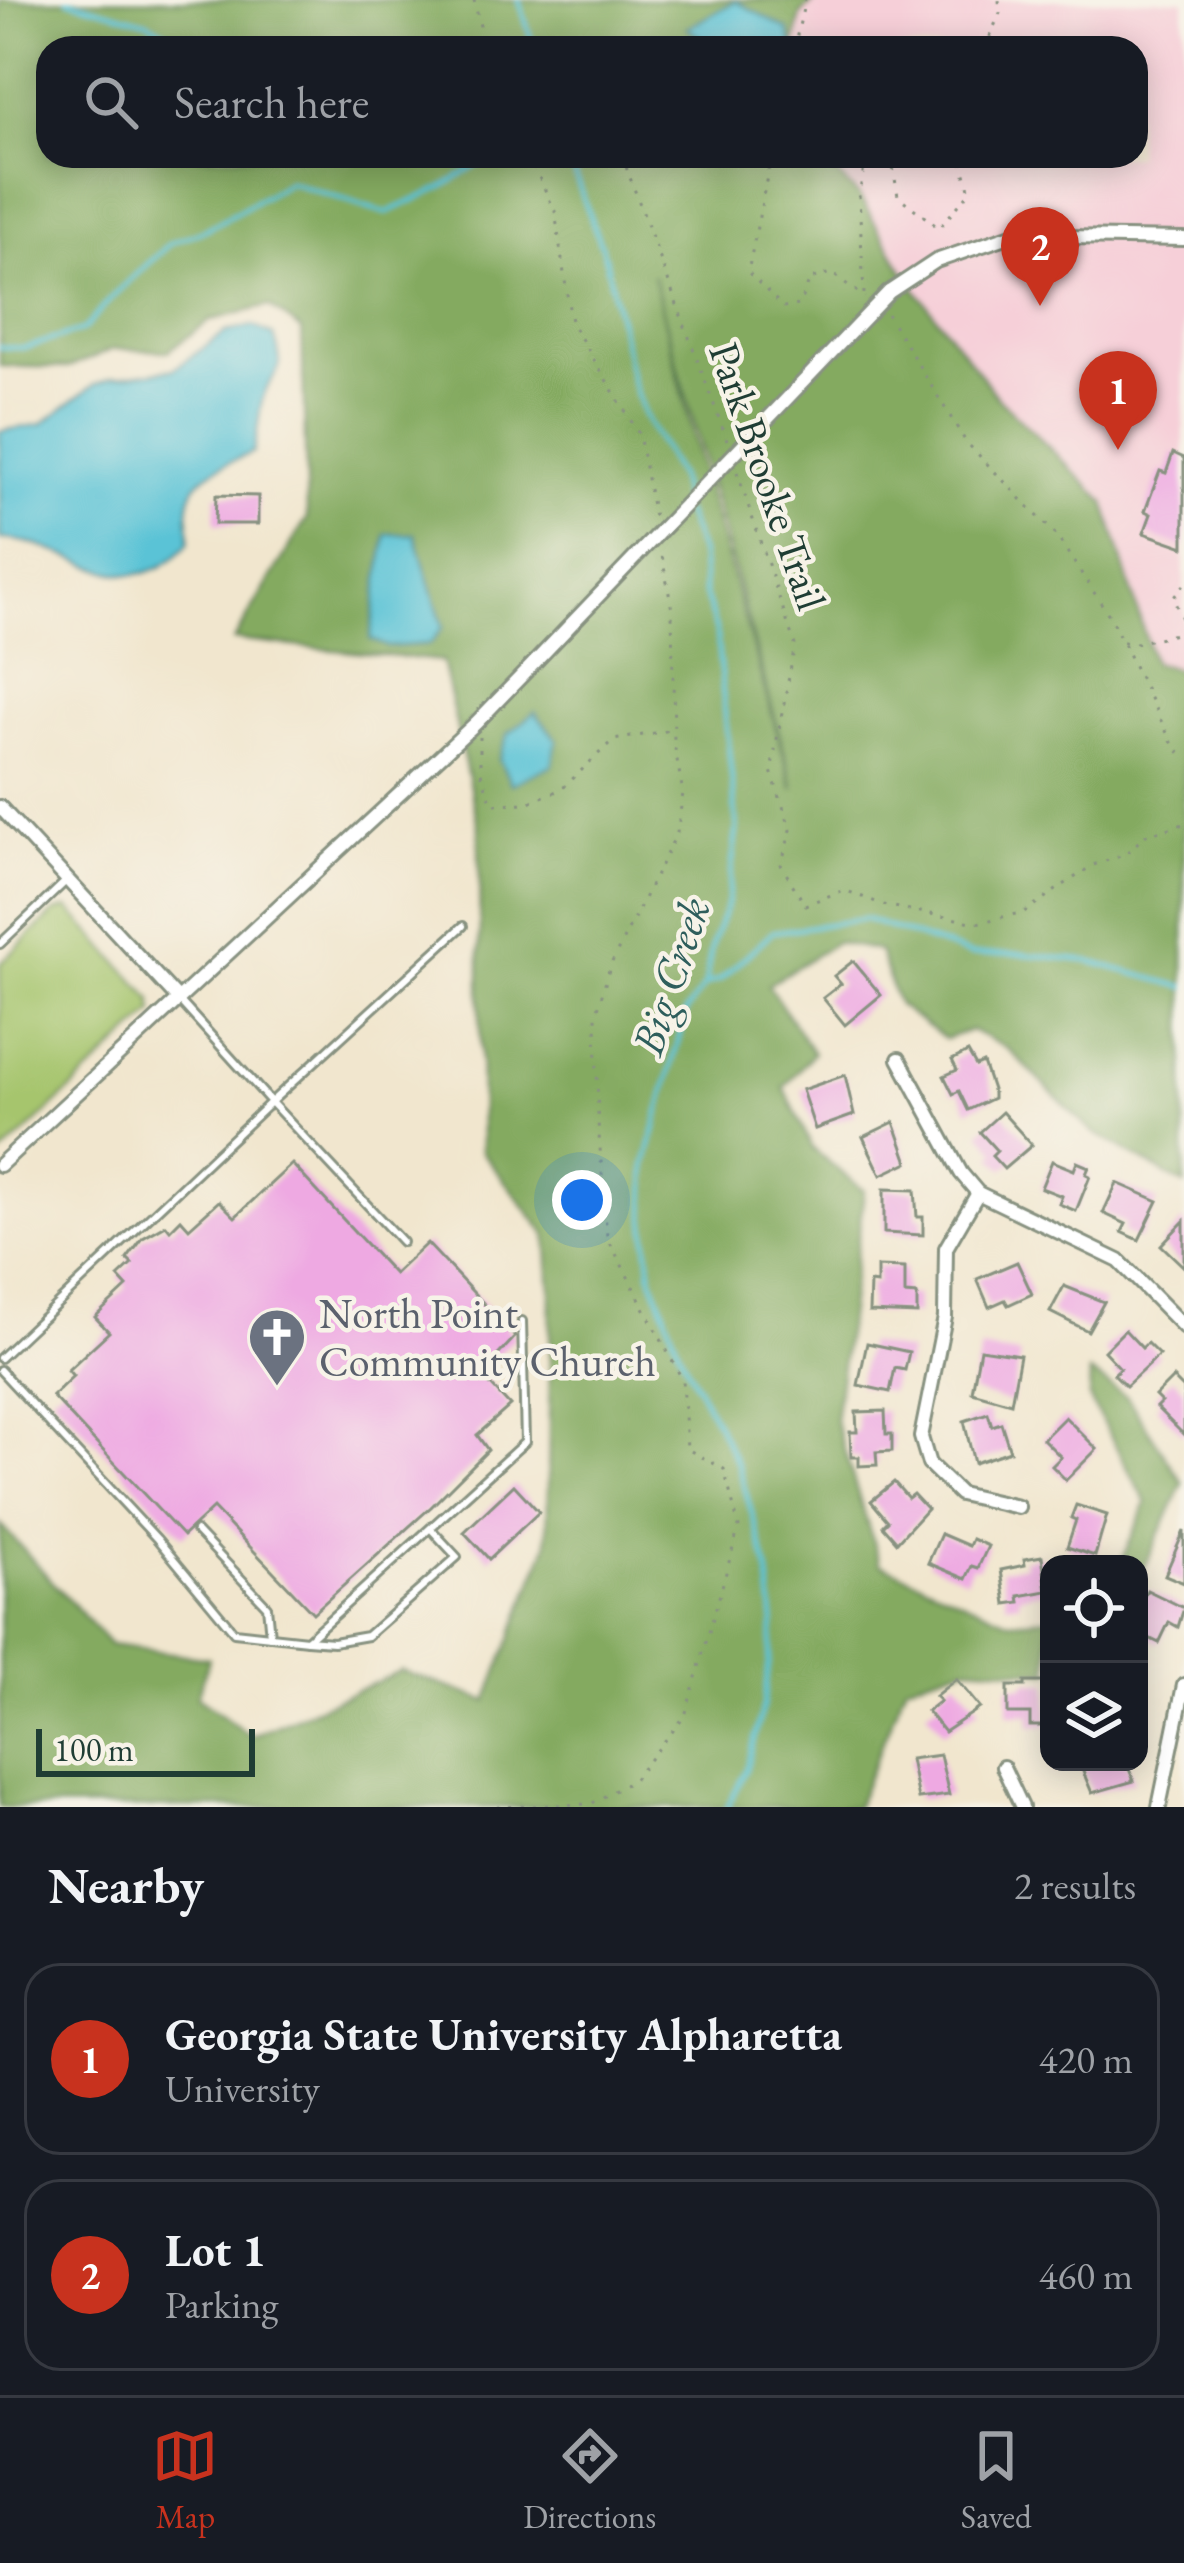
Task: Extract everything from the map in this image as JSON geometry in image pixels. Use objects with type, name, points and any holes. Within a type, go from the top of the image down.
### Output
[{"type":"street","points":[[0,1165],[476,723],[889,292],[936,261],[1009,236],[1184,239]]},
{"type":"street","points":[[3,817],[178,999]]},
{"type":"street","points":[[899,1059],[961,1172],[978,1193],[1119,1261],[1184,1327]]},
{"type":"street","points":[[978,1193],[946,1248],[945,1317],[921,1437],[929,1464],[960,1494],[1018,1507]]},
{"type":"street","points":[[1159,1807],[1184,1685]]},
{"type":"street","points":[[1003,1767],[1022,1807]]},
{"type":"lane","points":[[0,944],[68,880]]},
{"type":"lane","points":[[0,1358],[463,926]]},
{"type":"lane","points":[[178,999],[402,1243]]},
{"type":"lane","points":[[307,1640],[525,1442],[522,1321]]},
{"type":"lane","points":[[0,1370],[157,1539],[234,1633],[333,1642],[367,1636],[457,1557],[430,1528]]},
{"type":"lane","points":[[196,1531],[266,1606],[270,1636]]},
{"type":"path","points":[[474,0],[482,36]]},
{"type":"path","points":[[797,36],[805,0]]},
{"type":"path","points":[[990,36],[1000,13],[999,0]]},
{"type":"path","points":[[534,168],[555,211],[572,322],[638,434],[656,522]]},
{"type":"path","name":"Park Brooke Trail","points":[[626,168],[730,449]]},
{"type":"path","name":"Park Brooke Trail","points":[[769,168],[748,272],[783,307],[800,305],[810,278],[831,273],[892,318],[966,442],[1056,535],[1123,642],[1184,758]]},
{"type":"path","points":[[864,168],[859,196],[864,296]]},
{"type":"path","points":[[893,168],[898,196],[938,228],[970,192],[963,168]]},
{"type":"path","name":"Park Brooke Trail","points":[[736,470],[795,645],[771,771],[791,830],[781,866],[805,904],[844,890],[884,904],[977,923],[1024,912],[1093,865],[1124,855],[1146,835],[1184,824]]},
{"type":"path","points":[[497,1807],[591,1804],[633,1780],[686,1716],[739,1527],[724,1468],[687,1449],[683,1381],[607,1237],[596,1016],[610,966],[677,833],[683,793],[674,730],[672,610],[660,544]]},
{"type":"path","points":[[1184,585],[1173,598],[1184,623]]},
{"type":"path","points":[[1123,642],[1184,632]]},
{"type":"path","points":[[476,723],[480,770],[492,803],[527,803],[562,789],[613,740],[674,730]]},
{"type":"shaded area","points":[[816,0],[1184,0],[1184,671],[1153,663],[1105,502],[998,398],[911,283],[859,196],[830,168],[1148,168],[1148,36],[796,36],[801,14]]},
{"type":"green space","points":[[0,0],[816,0],[801,14],[796,36],[36,36],[36,168],[830,168],[859,196],[911,283],[998,398],[1105,502],[1153,663],[1184,671],[1184,1185],[1090,1130],[1008,1049],[971,1030],[945,1039],[898,1005],[879,951],[836,942],[768,985],[813,1053],[784,1088],[813,1149],[864,1191],[835,1421],[880,1564],[1010,1621],[1040,1619],[1040,1671],[966,1666],[906,1684],[856,1807],[0,1807],[0,1524],[110,1645],[209,1658],[197,1697],[251,1736],[402,1671],[487,1701],[547,1545],[551,1292],[547,1235],[481,1151],[479,828],[442,661],[234,640],[307,518],[302,330],[269,306],[211,320],[168,351],[113,349],[68,368],[0,366]],"holes":[[[653,275],[793,788],[702,472]]]},
{"type":"green space","points":[[68,908],[152,999],[154,1012],[0,1156],[0,964],[55,912]]},
{"type":"green space","points":[[1090,1373],[1127,1397],[1183,1483],[1148,1559],[1148,1555],[1124,1555],[1147,1503],[1089,1398]]},
{"type":"water","points":[[736,1],[788,30],[790,36],[698,36],[687,28]]},
{"type":"water","points":[[253,326],[274,336],[279,368],[265,391],[253,452],[213,470],[197,484],[189,504],[189,543],[166,564],[143,573],[121,574],[26,542],[0,539],[0,431],[42,424],[94,385],[174,369],[226,332]]},
{"type":"water","points":[[386,534],[415,534],[443,627],[430,644],[388,647],[370,639]]},
{"type":"water","points":[[535,712],[557,740],[552,765],[511,784],[499,759],[508,734]]},
{"type":"building","points":[[1173,453],[1184,458],[1184,547],[1144,533],[1151,514],[1145,511],[1160,471],[1166,473]]},
{"type":"building","points":[[216,495],[258,496],[258,524],[215,524]]},
{"type":"building","points":[[853,961],[881,995],[845,1025],[823,998],[841,984],[834,976]]},
{"type":"building","points":[[968,1052],[976,1066],[983,1063],[993,1098],[968,1110],[959,1091],[953,1094],[944,1076],[957,1070],[952,1060]]},
{"type":"building","points":[[845,1075],[854,1115],[815,1129],[802,1090]]},
{"type":"building","points":[[1002,1112],[1032,1145],[1004,1169],[992,1156],[997,1151],[980,1132]]},
{"type":"building","points":[[894,1122],[908,1162],[881,1175],[863,1137]]},
{"type":"building","points":[[1052,1161],[1074,1170],[1077,1162],[1089,1167],[1076,1211],[1059,1204],[1062,1196],[1041,1188]]},
{"type":"building","name":"North Point Community Church","points":[[292,1164],[394,1274],[427,1243],[515,1337],[487,1367],[493,1374],[486,1380],[510,1406],[477,1435],[488,1450],[313,1613],[213,1508],[183,1536],[52,1396],[73,1376],[68,1370],[109,1332],[95,1317],[127,1287],[118,1277],[132,1264],[127,1259],[143,1238],[166,1225],[170,1230],[181,1219],[189,1228],[219,1201],[235,1217]]},
{"type":"building","points":[[1117,1183],[1158,1201],[1139,1240],[1122,1232],[1126,1224],[1103,1213]]},
{"type":"building","points":[[884,1189],[915,1190],[923,1235],[884,1233]]},
{"type":"building","points":[[1184,1221],[1184,1267],[1161,1245]]},
{"type":"building","points":[[1017,1262],[1032,1294],[989,1307],[977,1279]]},
{"type":"building","points":[[877,1267],[905,1268],[905,1294],[917,1295],[917,1314],[869,1312],[870,1283],[877,1284]]},
{"type":"building","points":[[1064,1286],[1104,1302],[1088,1331],[1050,1312]]},
{"type":"building","points":[[1125,1330],[1142,1348],[1147,1343],[1159,1355],[1126,1386],[1114,1374],[1120,1368],[1104,1351]]},
{"type":"building","points":[[867,1343],[909,1352],[905,1370],[895,1368],[890,1392],[858,1385]]},
{"type":"building","points":[[980,1349],[1020,1355],[1011,1403],[972,1392]]},
{"type":"building","points":[[1173,1378],[1184,1389],[1184,1435],[1156,1407],[1161,1402],[1155,1396]]},
{"type":"building","points":[[885,1411],[892,1451],[876,1452],[877,1465],[859,1466],[859,1457],[851,1457],[850,1432],[857,1432],[856,1412]]},
{"type":"building","points":[[988,1413],[992,1426],[1001,1423],[1010,1451],[974,1463],[964,1421]]},
{"type":"building","points":[[1065,1417],[1097,1449],[1066,1480],[1052,1466],[1061,1457],[1043,1439]]},
{"type":"building","points":[[894,1482],[927,1509],[897,1542],[883,1526],[888,1521],[871,1501]]},
{"type":"building","points":[[514,1485],[539,1512],[489,1559],[464,1532]]},
{"type":"building","points":[[1076,1505],[1107,1515],[1095,1555],[1067,1547],[1076,1520],[1071,1518]]},
{"type":"building","points":[[1184,1531],[1184,1583],[1165,1575]]},
{"type":"building","points":[[941,1534],[969,1546],[972,1539],[988,1546],[978,1568],[972,1566],[966,1579],[928,1563]]},
{"type":"building","points":[[1040,1556],[1040,1592],[1006,1604],[1001,1570],[1025,1565],[1024,1559]]},
{"type":"building","points":[[1148,1590],[1184,1608],[1178,1627],[1169,1622],[1159,1643],[1148,1638]]},
{"type":"building","points":[[956,1679],[980,1708],[944,1732],[927,1711],[940,1701],[935,1696]]},
{"type":"building","points":[[1025,1682],[1040,1682],[1040,1726],[1030,1726],[1030,1714],[1008,1714],[1008,1686],[1025,1686]]},
{"type":"building","points":[[940,1755],[949,1795],[918,1799],[910,1759]]},
{"type":"building","points":[[1083,1771],[1130,1771],[1134,1781],[1092,1793]]},
{"type":"waterway","points":[[68,0],[147,22],[173,36]]},
{"type":"waterway","name":"Big Creek","points":[[519,0],[530,36]]},
{"type":"waterway","points":[[0,347],[25,348],[83,330],[171,243],[207,229],[289,182],[386,213],[473,168]]},
{"type":"waterway","name":"Big Creek","points":[[572,168],[606,260],[632,381],[645,417],[678,477],[683,501]]},
{"type":"waterway","name":"Big Creek","points":[[685,512],[701,554],[704,593],[716,630],[737,828],[727,904],[712,944],[705,985],[686,1011],[646,1164],[645,1218],[651,1274],[680,1353],[738,1465],[768,1569],[774,1621],[764,1703],[745,1772],[727,1807]]},
{"type":"waterway","points":[[705,985],[720,980],[772,932],[865,919],[971,955],[1088,961],[1184,987]]},
{"type":"place","name":"Lot 1","points":[[1040,306]]},
{"type":"place","name":"Georgia State University Alpharetta","points":[[1118,450]]},
{"type":"place","name":"North Point Community Church","points":[[277,1388]]}]
